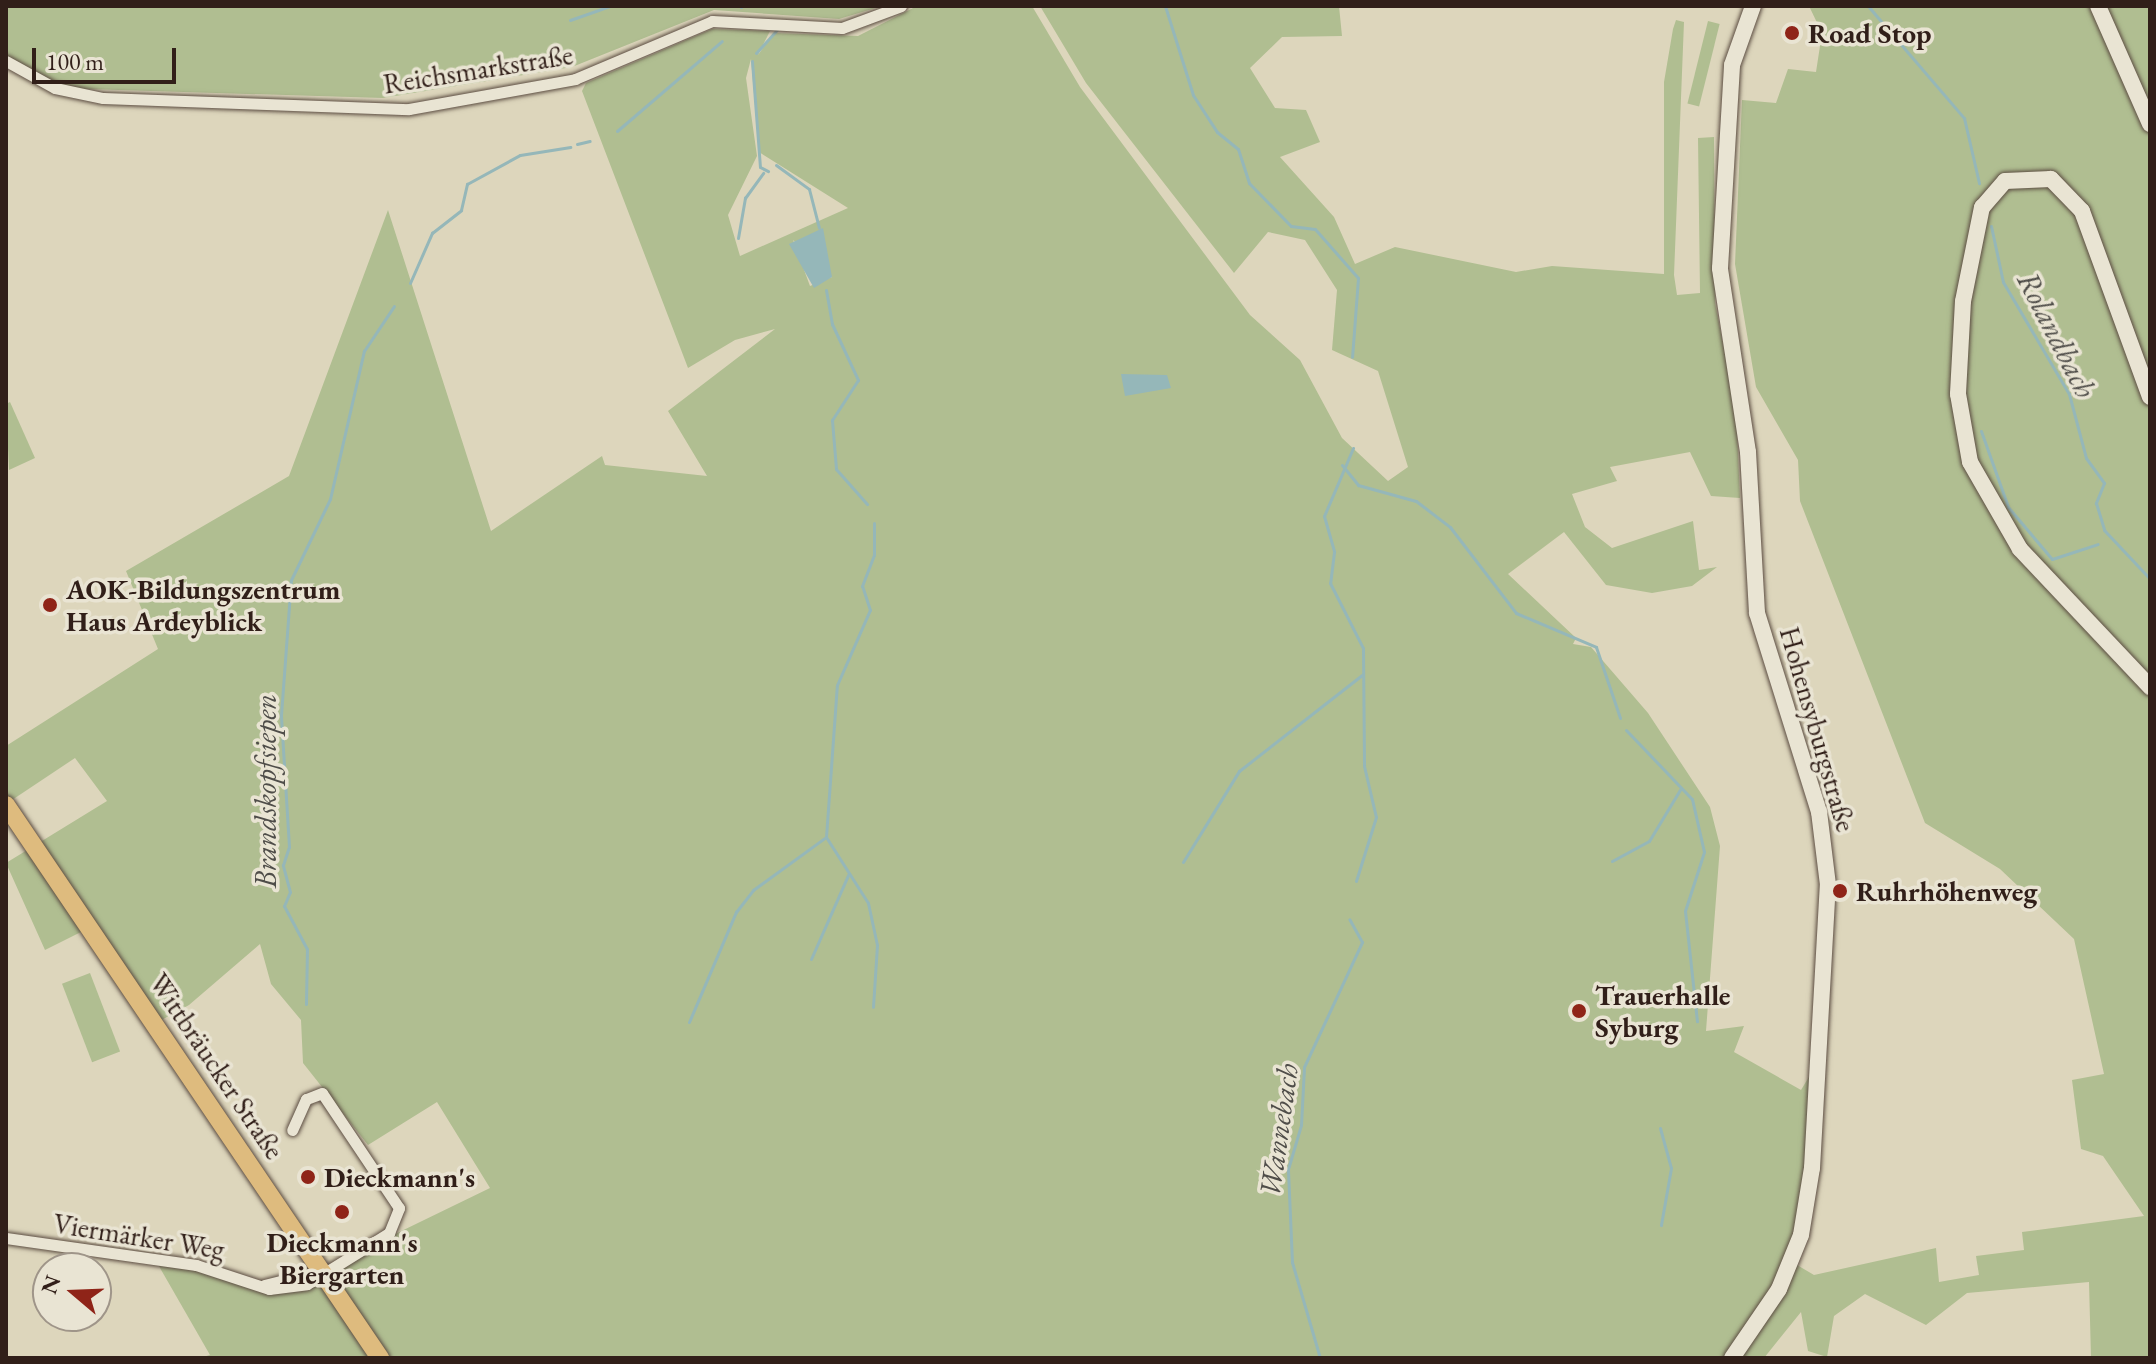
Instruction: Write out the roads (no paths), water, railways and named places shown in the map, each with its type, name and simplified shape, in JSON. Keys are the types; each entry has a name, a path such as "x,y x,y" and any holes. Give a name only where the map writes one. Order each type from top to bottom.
{"main road":[{"path":"1738,34 1741,6"},
{"name":"Hohensyburgstraße","path":"1732,1358 1779,1289 1804,1220 1828,885 1819,812 1769,670 1753,580 1747,436 1720,268 1738,34 1753,6"},
{"path":"2098,6 2150,124"},
{"path":"2150,397 2082,211 2051,179 2005,181 1982,207 1963,301 1958,394 1970,462 2020,549 2150,687"},
{"name":"Wittbräucker Straße","path":"6,805 380,1358"}],"street":[{"name":"Reichsmarkstraße","path":"6,61 55,88 103,98 409,109 575,79 712,21 842,28 901,6"},
{"name":"Viermärker Weg","path":"6,1238 196,1265 263,1285 298,1288 321,1271 389,1233 399,1208 322,1093 306,1099 292,1130"}],"water":[{"path":"823,228 832,277 814,288 789,244"},
{"path":"1121,374 1167,375 1171,388 1125,396"}],"waterway":[{"path":"570,20 610,6"},
{"name":"Wannebach","path":"1165,6 1193,95 1217,132 1238,149 1249,183 1291,226 1315,229 1358,278 1352,357"},
{"name":"Rolandbach","path":"1868,6 1964,118 1979,183"},
{"path":"756,53 777,30"},
{"name":"Brandskopfsiepen","path":"617,131 722,41"},
{"path":"752,61 760,167 768,171"},
{"name":"Brandskopfsiepen","path":"577,144 590,141"},
{"name":"Brandskopfsiepen","path":"410,283 432,233 461,210 467,184 520,155 570,147"},
{"path":"776,165 809,189 819,228"},
{"path":"738,238 745,198 763,173"},
{"name":"Rolandbach","path":"1991,226 2003,282 2069,394 2086,458 2104,483 2096,503 2104,530 2150,579"},
{"path":"826,290 832,324 858,380 832,420 836,469 867,504"},
{"name":"Brandskopfsiepen","path":"306,1004 307,949 284,906 290,892 283,865 289,847 281,715 291,580 330,499 364,351 394,306"},
{"path":"1981,431 2008,507 2052,559 2098,544"},
{"name":"Wannebach","path":"1353,448 1324,516 1334,552 1330,583 1363,648 1364,766 1376,817 1356,881"},
{"path":"1342,465 1358,485 1416,501 1450,527 1516,613 1596,647 1620,718"},
{"path":"826,837 837,685 870,610 862,586 874,555 874,523"},
{"path":"1183,862 1239,771 1362,675"},
{"path":"1626,730 1692,799 1704,852 1685,911 1697,1021"},
{"path":"1612,861 1649,841 1681,788"},
{"path":"826,837 868,903 877,945 873,1007"},
{"path":"689,1022 736,912 753,890 826,837"},
{"path":"811,959 848,875"},
{"name":"Wannebach","path":"1320,1358 1292,1262 1288,1169 1301,1125 1304,1067 1362,942 1349,919"},
{"path":"1660,1128 1671,1168 1661,1225"}],"place":[{"name":"Road Stop","path":"1792,33"},
{"name":"AOK-Bildungszentrum Haus Ardeyblick","path":"50,605"},
{"name":"Ruhrhöhenweg","path":"1840,891"},
{"name":"Trauerhalle Syburg","path":"1579,1011"},
{"name":"Dieckmann's","path":"308,1177"},
{"name":"Dieckmann's Biergarten","path":"342,1212"}]}
